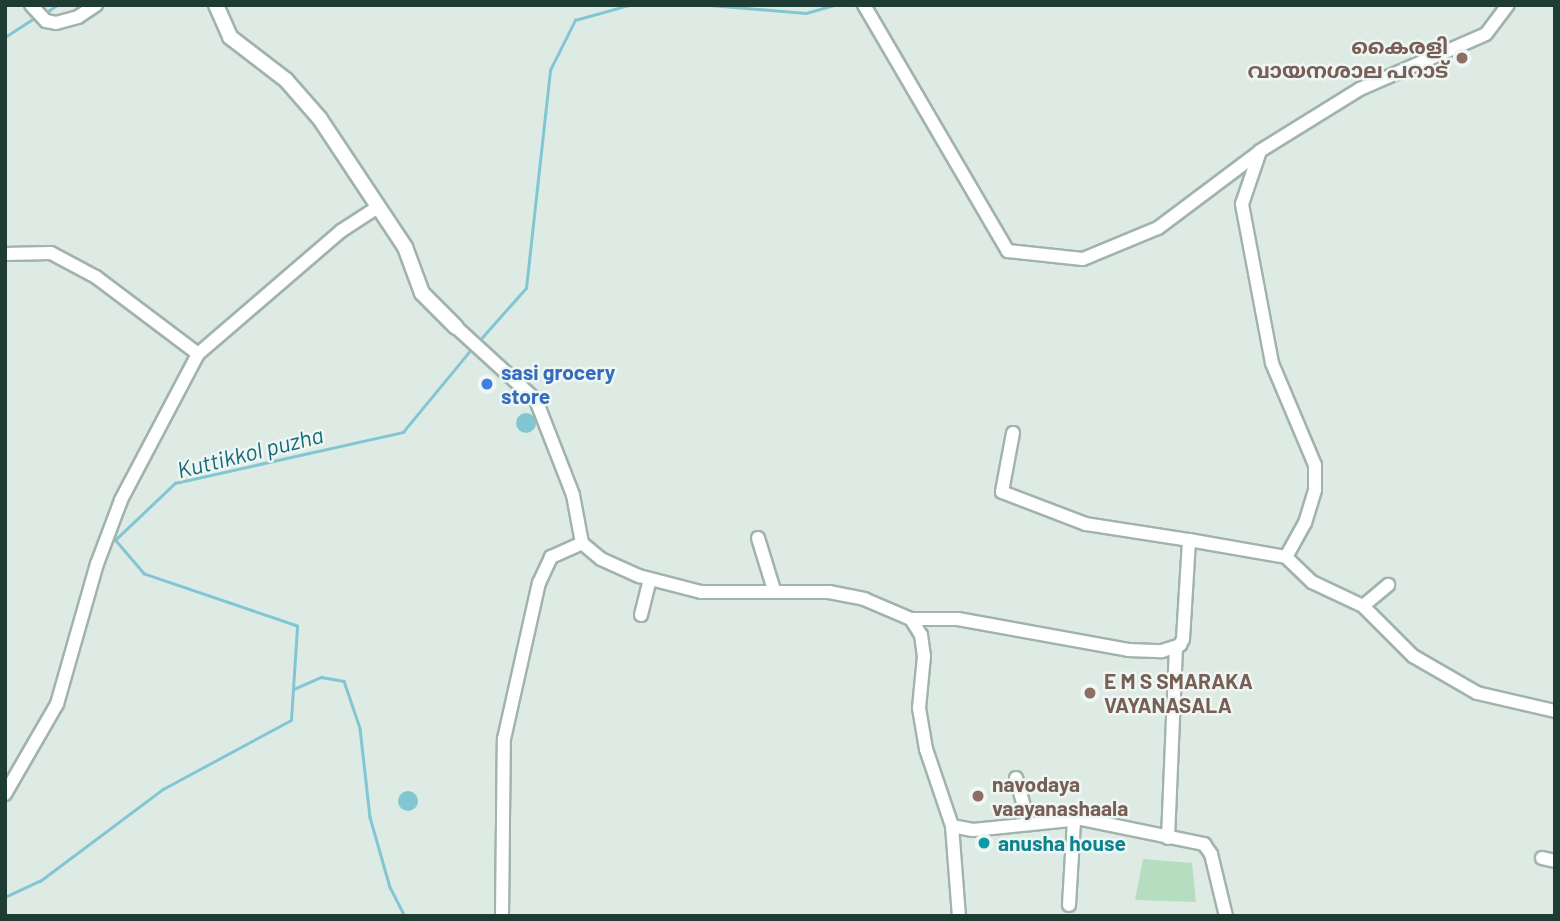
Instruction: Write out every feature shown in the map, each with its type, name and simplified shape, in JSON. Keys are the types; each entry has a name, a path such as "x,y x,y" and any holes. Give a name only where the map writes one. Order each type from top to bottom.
{"street":[{"path":"31,5 46,21 56,23 78,17 96,5"},
{"path":"216,5 230,37 286,80 320,119 405,247 422,293 536,400 573,495 582,543 601,559 650,579 701,592 774,590 840,594 911,619 958,619 1128,650 1176,647"},
{"path":"864,5 1008,251 1083,259 1158,228 1260,151 1360,89 1486,34 1508,5"},
{"path":"1260,151 1242,204 1272,363 1315,465 1315,490 1305,523 1286,558"},
{"path":"1224,178 1250,177"},
{"path":"5,794 57,704 97,564 121,500 198,354 341,231 378,207"},
{"path":"5,254 51,254 96,277 198,354"},
{"path":"1013,433 1002,492 1086,524 1286,558 1312,582 1363,606 1413,656 1477,693 1555,711"},
{"path":"758,538 774,590"},
{"path":"1168,838 1176,647 1183,639 1189,540"},
{"path":"502,916 504,739 539,583 551,557 582,543"},
{"path":"641,615 650,579"},
{"path":"1363,606 1388,585"},
{"path":"911,619 921,635 925,656 919,708 926,749 952,826 959,916"},
{"path":"1016,778 1029,824"},
{"path":"952,826 973,830 1074,820 1133,827 1168,838 1204,844 1217,873 1226,916"},
{"path":"1069,905 1074,820"}],"green space":[{"path":"1143,859 1192,863 1196,902 1135,900"}],"water":[{"path":"526,413 533,416 536,423 533,430 526,433 519,430 516,423 519,416"},
{"path":"404,791 412,791 418,801 412,811 404,811 398,805 398,797"}],"waterway":[{"path":"48,11 57,5"},
{"name":"Kuttikkol puzha","path":"478,342 526,288 550,70 575,20 629,5"},
{"name":"Kuttikkol puzha","path":"710,5 806,13 834,5"},
{"path":"5,37 33,19"},
{"name":"Kuttikkol puzha","path":"5,897 40,881 163,789 291,720 297,626 144,574 115,540 175,483 403,432 473,347"},
{"path":"294,689 321,677 344,681 360,728 370,817 390,887 405,916"}],"place":[{"name":"കൈരളി വായനശാല പറാട്","path":"1462,58"},
{"name":"sasi grocery store","path":"487,384"},
{"name":"E M S SMARAKA VAYANASALA","path":"1090,693"},
{"name":"navodaya vaayanashaala","path":"978,796"},
{"name":"anusha house","path":"984,843"}]}
